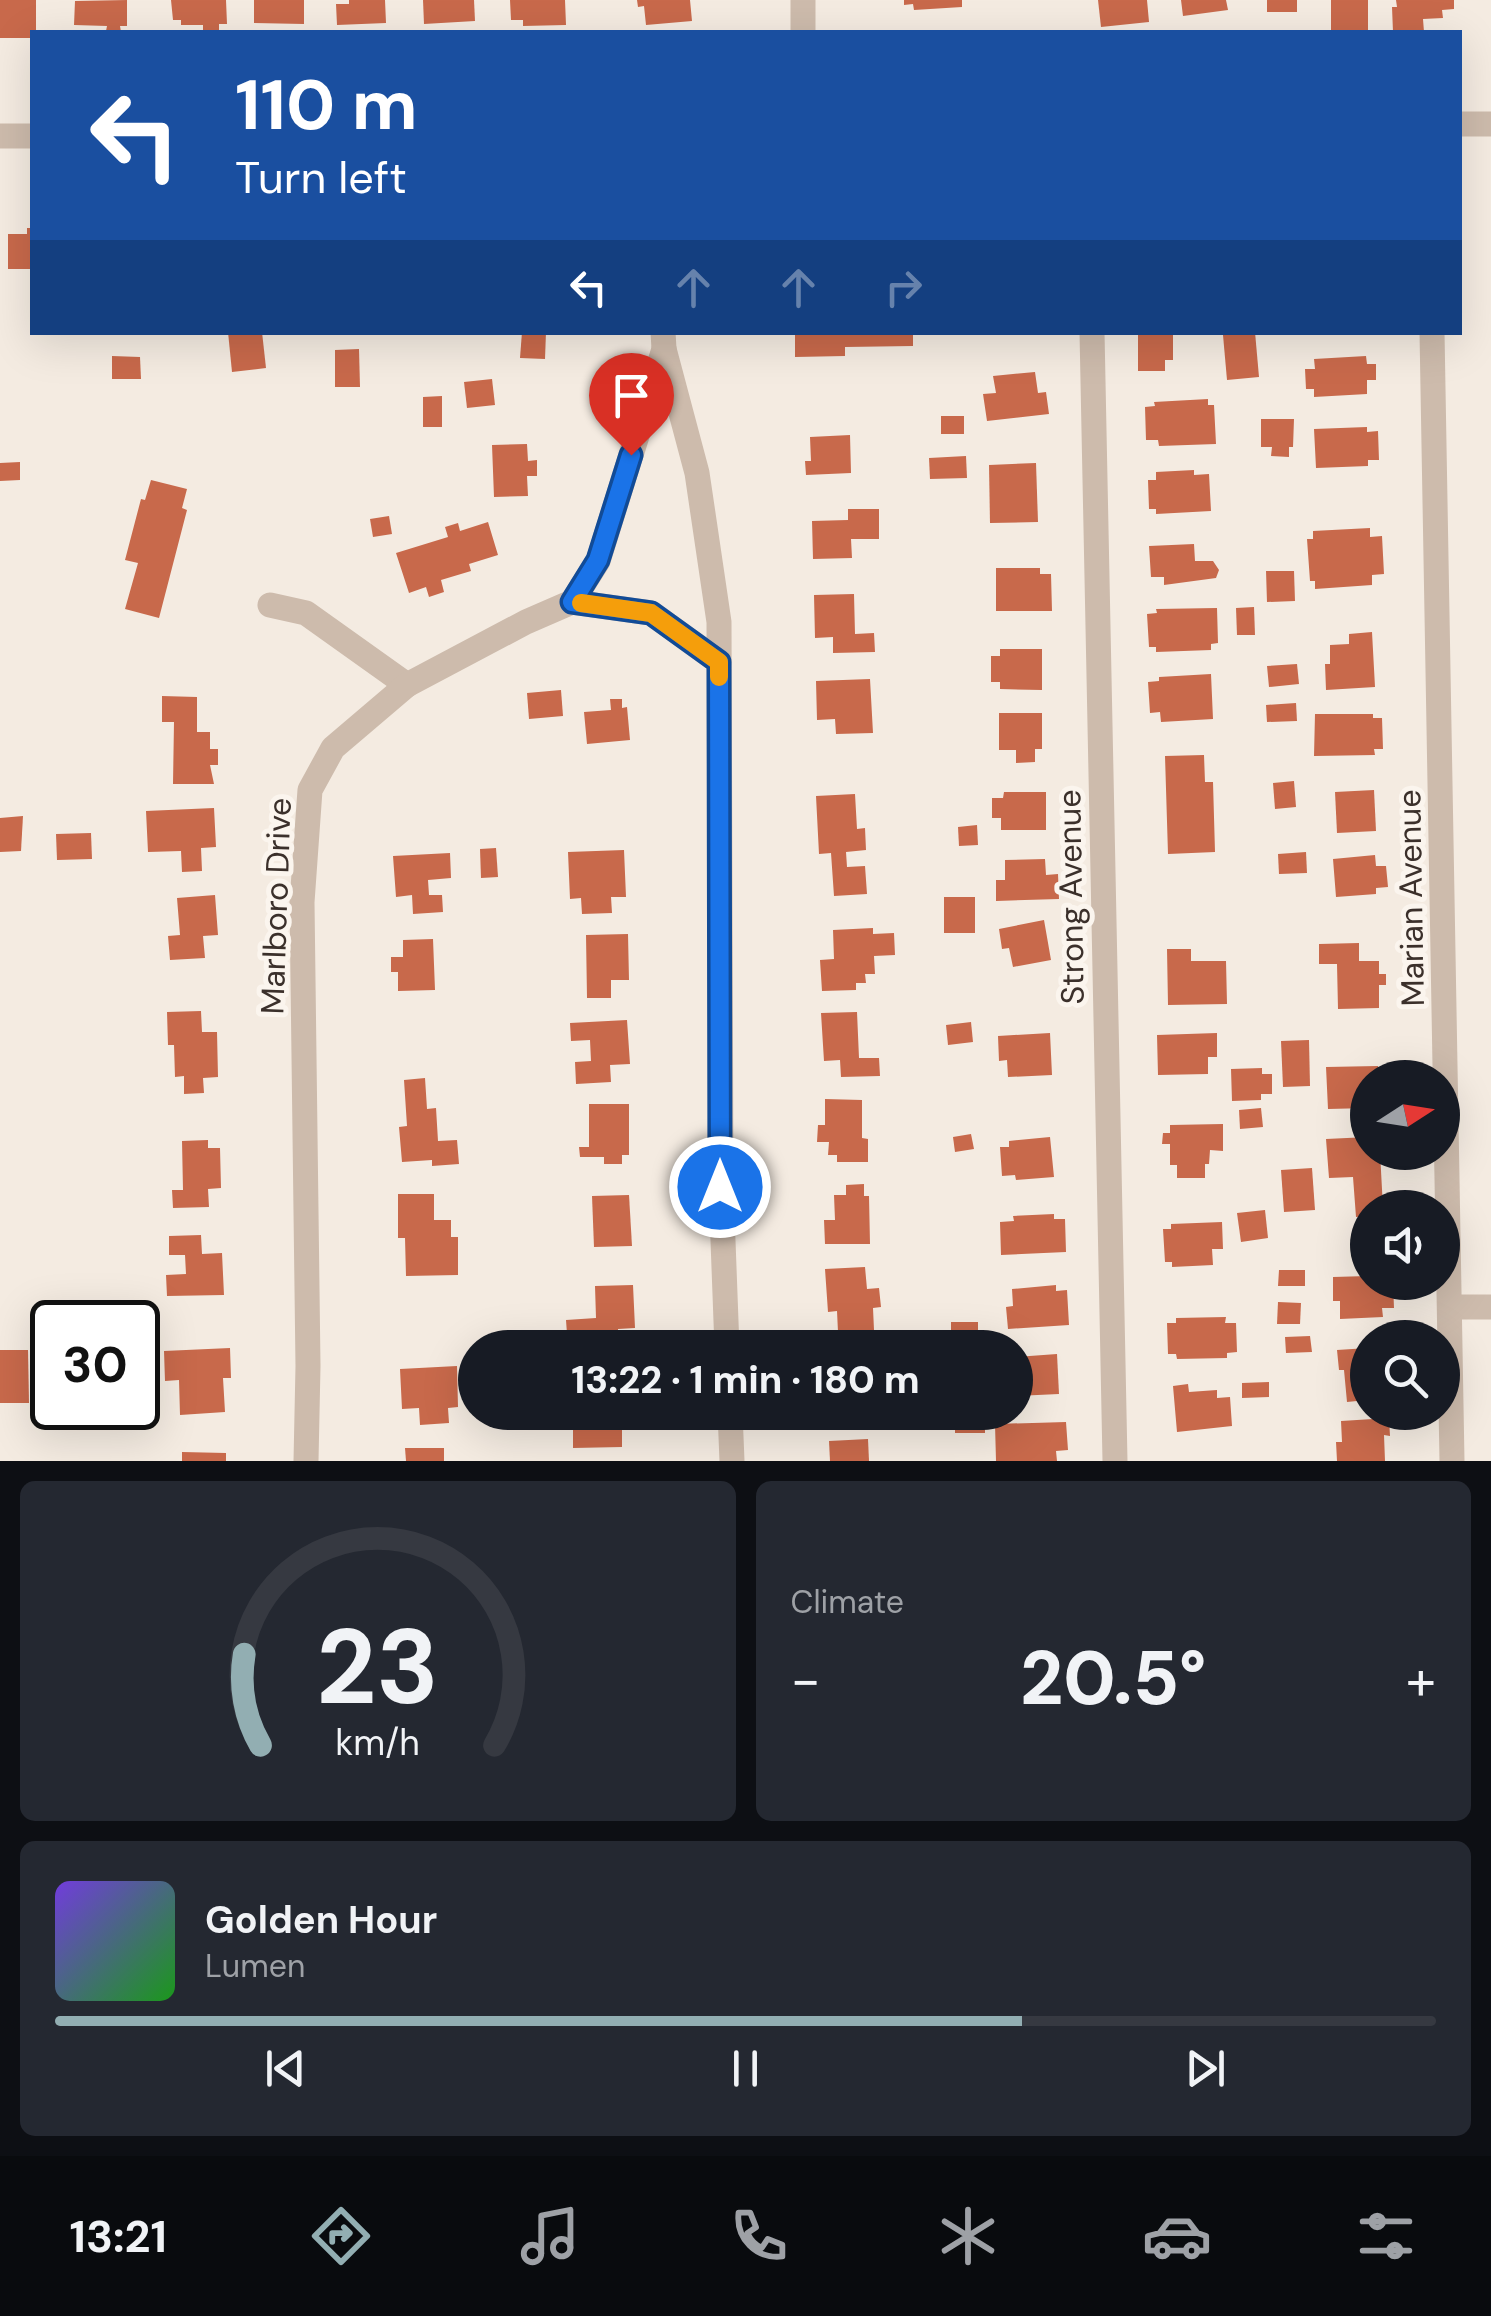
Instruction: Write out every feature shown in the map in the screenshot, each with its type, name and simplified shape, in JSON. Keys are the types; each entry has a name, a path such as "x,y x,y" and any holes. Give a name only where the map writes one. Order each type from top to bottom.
{"street":[{"path":"803,0 804,30"},
{"path":"1462,124 1491,124"},
{"path":"0,136 30,136"},
{"name":"Strong Avenue","path":"1092,335 1116,1461"},
{"name":"Marian Avenue","path":"1432,335 1452,1461"},
{"path":"664,341 598,560 572,602 651,613 719,662"},
{"path":"664,341 697,474 719,622 720,1187 727,1330"},
{"name":"Marlboro Drive","path":"306,1461 302,902 310,790 332,748 407,686 526,622 572,602"},
{"path":"270,605 306,613 407,686"},
{"path":"1450,1307 1491,1307"},
{"path":"731,1430 732,1461"}],"building":[{"path":"0,0 36,0 36,30 30,30 30,38 0,38"},
{"path":"127,0 127,26 106,30 107,26 74,25 75,1"},
{"path":"171,0 226,0 227,24 219,24 219,30 203,30 203,25 181,25 181,20 173,20"},
{"path":"254,0 304,0 304,24 254,23"},
{"path":"349,0 385,0 386,23 337,25 336,4 349,4"},
{"path":"423,0 474,0 475,21 424,24"},
{"path":"510,0 565,0 566,25 523,26 523,20 511,20"},
{"path":"637,0 690,0 692,21 646,25 644,6 638,7"},
{"path":"904,0 962,0 962,7 914,10 913,4 904,5"},
{"path":"1098,0 1147,0 1149,22 1101,27"},
{"path":"1181,0 1226,0 1228,10 1183,16"},
{"path":"1267,0 1297,0 1297,12 1267,12"},
{"path":"1331,0 1368,0 1368,30 1331,30"},
{"path":"1396,0 1454,0 1454,9 1442,10 1443,18 1423,19 1424,30 1393,30 1392,7 1397,7"},
{"path":"30,228 30,269 8,269 8,234 27,234"},
{"path":"228,335 262,335 266,368 232,372"},
{"path":"522,335 546,335 545,359 520,358"},
{"path":"795,335 913,335 913,346 845,347 845,356 795,357"},
{"path":"1138,335 1173,335 1173,360 1165,360 1165,371 1138,371"},
{"path":"1223,335 1255,335 1259,377 1227,380"},
{"path":"359,349 360,387 335,387 335,350"},
{"path":"112,356 140,357 141,379 112,379"},
{"path":"1366,356 1367,364 1376,364 1376,380 1367,380 1367,394 1314,397 1314,389 1306,389 1305,369 1315,369 1314,359"},
{"path":"1035,372 1038,393 1046,392 1049,414 987,421 983,394 996,393 993,376"},
{"path":"492,379 495,405 467,408 464,382"},
{"path":"442,396 442,427 423,427 423,397"},
{"path":"1208,399 1208,405 1214,405 1216,444 1159,446 1158,440 1146,440 1145,407 1155,406 1154,402"},
{"path":"941,416 964,416 964,434 941,434"},
{"path":"1261,419 1294,419 1289,457 1271,456 1272,447 1261,447"},
{"path":"1367,427 1367,432 1378,431 1379,460 1368,460 1368,466 1316,468 1314,429"},
{"path":"850,435 851,473 806,475 805,461 811,461 810,437"},
{"path":"527,444 528,461 537,460 537,476 527,476 528,496 494,497 492,445"},
{"path":"966,456 967,478 930,479 929,458"},
{"path":"20,462 20,480 0,481 0,463"},
{"path":"1036,463 1038,522 990,523 989,465"},
{"path":"1194,470 1194,475 1209,474 1211,511 1156,514 1156,509 1149,509 1148,480 1156,480 1156,472"},
{"path":"151,480 187,489 182,508 187,510 159,618 125,609 138,563 125,560 141,499 145,500"},
{"path":"848,509 879,509 879,539 851,539 852,558 813,559 812,521 848,520"},
{"path":"389,516 392,534 373,537 370,519"},
{"path":"488,522 498,555 469,564 471,571 441,580 444,592 429,597 426,587 409,593 396,553 448,537 445,527 458,523 460,531"},
{"path":"1370,528 1370,537 1382,536 1384,574 1372,575 1372,585 1315,589 1315,581 1310,581 1307,539 1313,539 1313,531"},
{"path":"1194,544 1195,561 1213,561 1219,570 1216,578 1164,585 1164,577 1151,577 1149,546"},
{"path":"996,568 1040,568 1040,574 1051,574 1052,611 996,611"},
{"path":"1266,571 1294,571 1295,601 1267,602"},
{"path":"854,594 855,634 874,633 875,652 833,653 833,637 815,638 814,595"},
{"path":"1254,607 1255,635 1237,635 1236,608"},
{"path":"1217,608 1218,643 1211,644 1211,650 1156,652 1156,647 1149,647 1147,614 1157,613 1156,609"},
{"path":"1372,632 1375,687 1326,690 1325,664 1330,664 1330,645 1349,644 1349,634"},
{"path":"1000,649 1042,649 1042,690 1000,689 1000,682 991,682 991,656 1000,656"},
{"path":"1297,664 1299,684 1269,687 1267,666"},
{"path":"1211,674 1213,719 1161,722 1160,712 1150,713 1148,682 1159,681 1159,677"},
{"path":"870,679 873,733 836,734 835,719 817,720 816,681"},
{"path":"561,690 563,716 529,719 527,693"},
{"path":"162,696 197,697 197,732 210,732 210,749 218,749 218,765 210,765 214,784 173,784 174,722 162,722"},
{"path":"610,699 622,699 622,708 627,707 630,740 587,744 584,712 611,710"},
{"path":"1296,703 1297,721 1267,722 1266,705"},
{"path":"999,713 1042,713 1042,749 1035,749 1035,762 1016,763 1016,750 999,750"},
{"path":"1315,714 1373,714 1373,718 1382,718 1383,749 1374,749 1375,755 1314,756"},
{"path":"1204,755 1205,782 1213,782 1215,852 1168,854 1165,756"},
{"path":"1294,781 1296,807 1275,809 1273,783"},
{"path":"1374,790 1376,831 1337,833 1335,792"},
{"path":"1004,792 1046,792 1046,830 1001,830 1001,818 992,818 992,798 1003,798"},
{"path":"855,794 857,829 865,828 866,850 846,852 847,867 865,866 867,894 834,896 831,853 819,854 816,796"},
{"path":"214,808 216,847 201,848 202,871 182,872 181,851 148,852 146,811"},
{"path":"23,816 21,851 0,852 0,818"},
{"path":"977,825 978,845 959,846 958,827"},
{"path":"91,833 92,859 57,860 56,834"},
{"path":"496,848 498,877 481,878 480,849"},
{"path":"624,850 626,897 611,897 612,913 582,914 581,898 570,899 568,852"},
{"path":"1306,852 1307,873 1279,874 1278,854"},
{"path":"450,853 451,878 428,880 429,895 442,895 443,912 413,914 412,895 396,897 393,856"},
{"path":"1375,855 1376,866 1386,866 1388,887 1376,888 1376,894 1336,897 1333,859"},
{"path":"1045,859 1046,875 1058,874 1059,899 996,901 996,880 1005,880 1005,860"},
{"path":"215,895 218,935 203,936 205,958 170,960 168,936 180,935 177,898"},
{"path":"944,897 975,897 975,933 944,933"},
{"path":"1044,920 1051,960 1013,967 1009,948 1002,949 999,929"},
{"path":"873,928 873,934 894,933 895,955 874,956 875,974 865,974 866,983 856,983 856,990 822,991 820,960 834,959 833,930"},
{"path":"628,934 629,980 611,980 611,998 587,998 586,935"},
{"path":"433,939 435,990 398,991 398,972 391,972 391,957 403,957 403,940"},
{"path":"1359,943 1359,961 1379,961 1379,974 1386,974 1386,985 1379,985 1379,1008 1338,1009 1337,964 1319,964 1319,944"},
{"path":"1167,949 1191,949 1191,961 1226,961 1227,1004 1168,1005"},
{"path":"201,1011 202,1032 217,1032 218,1077 203,1078 204,1093 184,1094 184,1076 175,1077 174,1045 168,1045 167,1012"},
{"path":"857,1012 859,1058 879,1058 880,1076 841,1077 840,1060 824,1061 821,1013"},
{"path":"627,1020 630,1064 610,1065 611,1082 576,1084 575,1062 591,1061 590,1040 571,1041 570,1023"},
{"path":"971,1022 973,1042 948,1045 946,1025"},
{"path":"1050,1033 1052,1075 1008,1077 1007,1060 999,1061 998,1036"},
{"path":"1217,1033 1217,1057 1208,1057 1208,1074 1158,1075 1157,1035"},
{"path":"1309,1040 1310,1086 1283,1087 1281,1041"},
{"path":"1326,1067 1350,1067 1350,1108 1328,1109"},
{"path":"1262,1068 1262,1074 1272,1074 1272,1094 1261,1094 1261,1100 1232,1101 1231,1069"},
{"path":"425,1078 427,1109 436,1108 438,1141 457,1140 459,1164 432,1166 432,1160 402,1162 399,1127 407,1126 404,1080"},
{"path":"825,1099 862,1100 862,1138 868,1139 868,1162 837,1162 837,1155 828,1155 829,1142 817,1142 818,1125 825,1125"},
{"path":"589,1104 629,1104 629,1155 622,1155 622,1164 604,1164 604,1157 580,1157 579,1147 589,1147"},
{"path":"1261,1108 1263,1127 1240,1129 1239,1110"},
{"path":"1223,1124 1223,1151 1210,1150 1205,1178 1177,1178 1177,1165 1170,1165 1170,1144 1162,1144 1163,1133 1170,1133 1170,1125"},
{"path":"971,1134 974,1149 955,1152 953,1137"},
{"path":"1050,1137 1054,1177 1016,1180 1015,1175 1002,1176 1000,1147 1009,1147 1009,1141"},
{"path":"1350,1138 1350,1170 1381,1170 1382,1190 1354,1190 1353,1177 1329,1178 1326,1139"},
{"path":"208,1140 208,1148 220,1148 221,1188 208,1189 209,1207 173,1208 172,1190 183,1190 182,1141"},
{"path":"1312,1168 1315,1210 1284,1212 1281,1170"},
{"path":"864,1184 864,1196 869,1196 870,1244 825,1244 824,1220 835,1220 834,1195 846,1195 846,1185"},
{"path":"398,1194 434,1194 434,1220 451,1220 451,1237 458,1237 458,1275 406,1276 405,1238 398,1238"},
{"path":"629,1195 632,1246 594,1247 592,1196"},
{"path":"1265,1210 1268,1238 1241,1242 1237,1213"},
{"path":"1054,1214 1054,1219 1065,1219 1066,1252 1001,1255 1000,1222 1014,1221 1013,1216"},
{"path":"1222,1222 1223,1249 1212,1249 1213,1265 1172,1267 1172,1262 1165,1262 1163,1229 1171,1229 1171,1224"},
{"path":"201,1235 202,1254 222,1253 224,1295 167,1296 166,1275 186,1274 185,1255 169,1255 169,1236"},
{"path":"865,1267 867,1289 879,1288 881,1307 873,1308 874,1330 838,1330 837,1311 828,1312 825,1269"},
{"path":"1279,1270 1305,1270 1305,1286 1278,1286"},
{"path":"1333,1277 1350,1277 1350,1300 1394,1300 1394,1308 1382,1308 1383,1317 1340,1319 1340,1301 1333,1301"},
{"path":"633,1285 635,1328 567,1330 566,1320 596,1318 595,1286"},
{"path":"1056,1285 1056,1291 1067,1290 1069,1325 1008,1329 1006,1307 1013,1306 1012,1289"},
{"path":"1278,1302 1301,1303 1300,1324 1277,1324"},
{"path":"1226,1317 1225,1323 1236,1323 1237,1352 1227,1353 1227,1358 1177,1359 1176,1354 1168,1354 1167,1323 1176,1323 1176,1318"},
{"path":"951,1322 978,1322 978,1330 951,1330"},
{"path":"1310,1336 1312,1352 1286,1353 1285,1337"},
{"path":"230,1348 231,1378 223,1378 225,1412 180,1415 179,1380 165,1381 164,1351"},
{"path":"1350,1349 1350,1402 1347,1402 1344,1370 1339,1370 1337,1350"},
{"path":"0,1350 28,1350 29,1403 0,1403"},
{"path":"1057,1354 1059,1394 1033,1395 1033,1356"},
{"path":"457,1366 458,1407 448,1408 449,1423 420,1425 419,1408 402,1409 400,1369"},
{"path":"1269,1382 1269,1397 1242,1398 1242,1383"},
{"path":"1188,1384 1189,1392 1217,1390 1217,1398 1230,1397 1232,1426 1177,1432 1173,1386"},
{"path":"1350,1420 1350,1430 1390,1430 1390,1436 1384,1435 1385,1461 1337,1461 1336,1442 1342,1442 1341,1421"},
{"path":"1066,1422 1068,1450 1056,1451 1057,1461 996,1461 995,1430 1033,1430 1033,1423"},
{"path":"573,1430 622,1430 622,1447 573,1448"},
{"path":"955,1430 985,1430 985,1433"},
{"path":"868,1439 869,1461 830,1461 829,1441"},
{"path":"405,1448 444,1448 444,1461 406,1461"},
{"path":"182,1452 226,1453 226,1461 182,1461"}],"slow traffic":[{"path":"581,603 651,613 719,662 719,677"}],"route":[{"path":"631,455 598,560 572,602 651,613 719,662 720,1187"}]}
